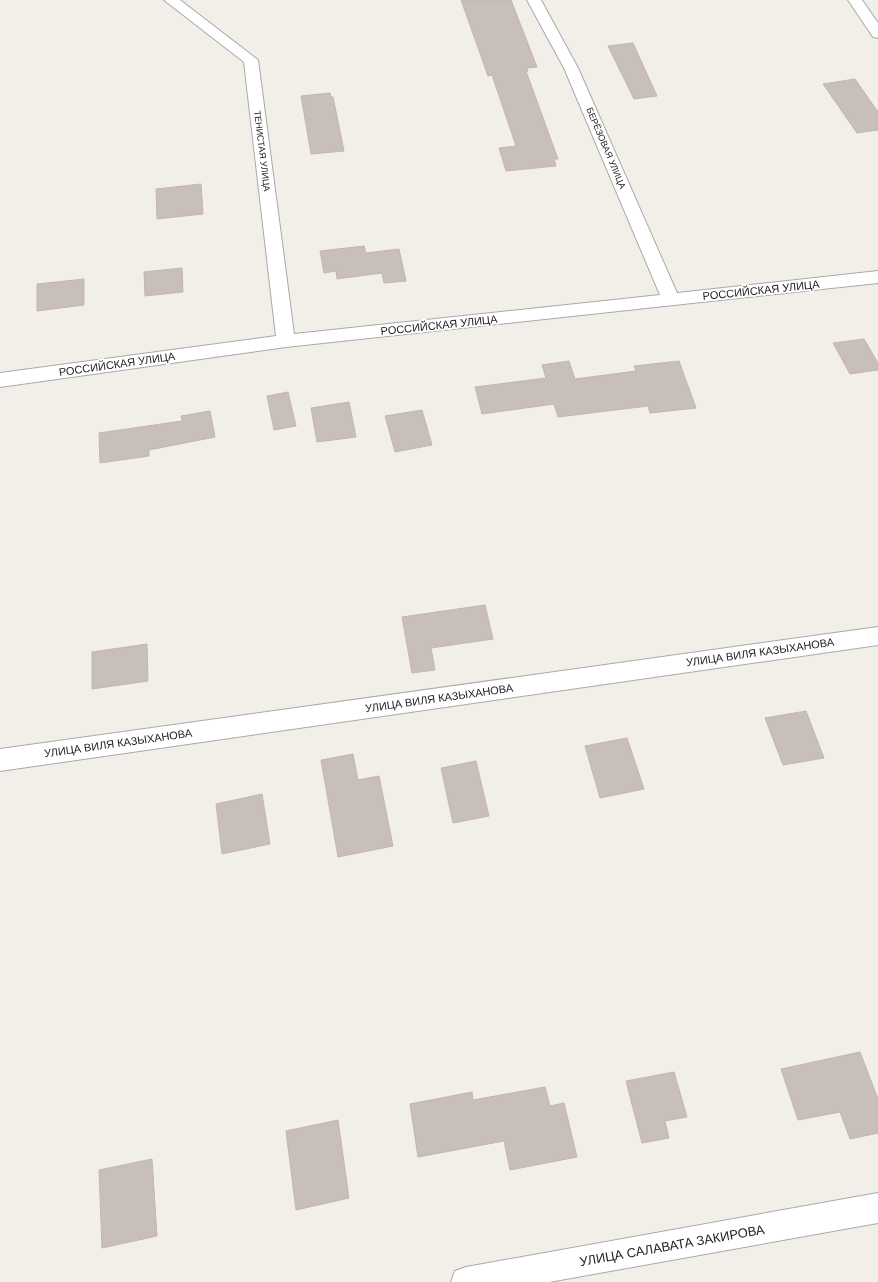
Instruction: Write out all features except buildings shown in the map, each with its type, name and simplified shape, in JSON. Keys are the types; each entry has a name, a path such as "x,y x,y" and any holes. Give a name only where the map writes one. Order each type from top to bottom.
{"street":[{"name":"ТЕНИСТАЯ УЛИЦА","path":"171,0 251,60 286,341"},
{"name":"БЕРЁЗОВАЯ УЛИЦА","path":"534,0 571,68 671,300"},
{"path":"855,0 878,34"},
{"name":"РОССИЙСКАЯ УЛИЦА","path":"0,380 286,341 878,277"},
{"name":"УЛИЦА ВИЛЯ КАЗЫХАНОВА","path":"0,760 878,636"},
{"name":"УЛИЦА САЛАВАТА ЗАКИРОВА","path":"466,1282 878,1208"}]}
